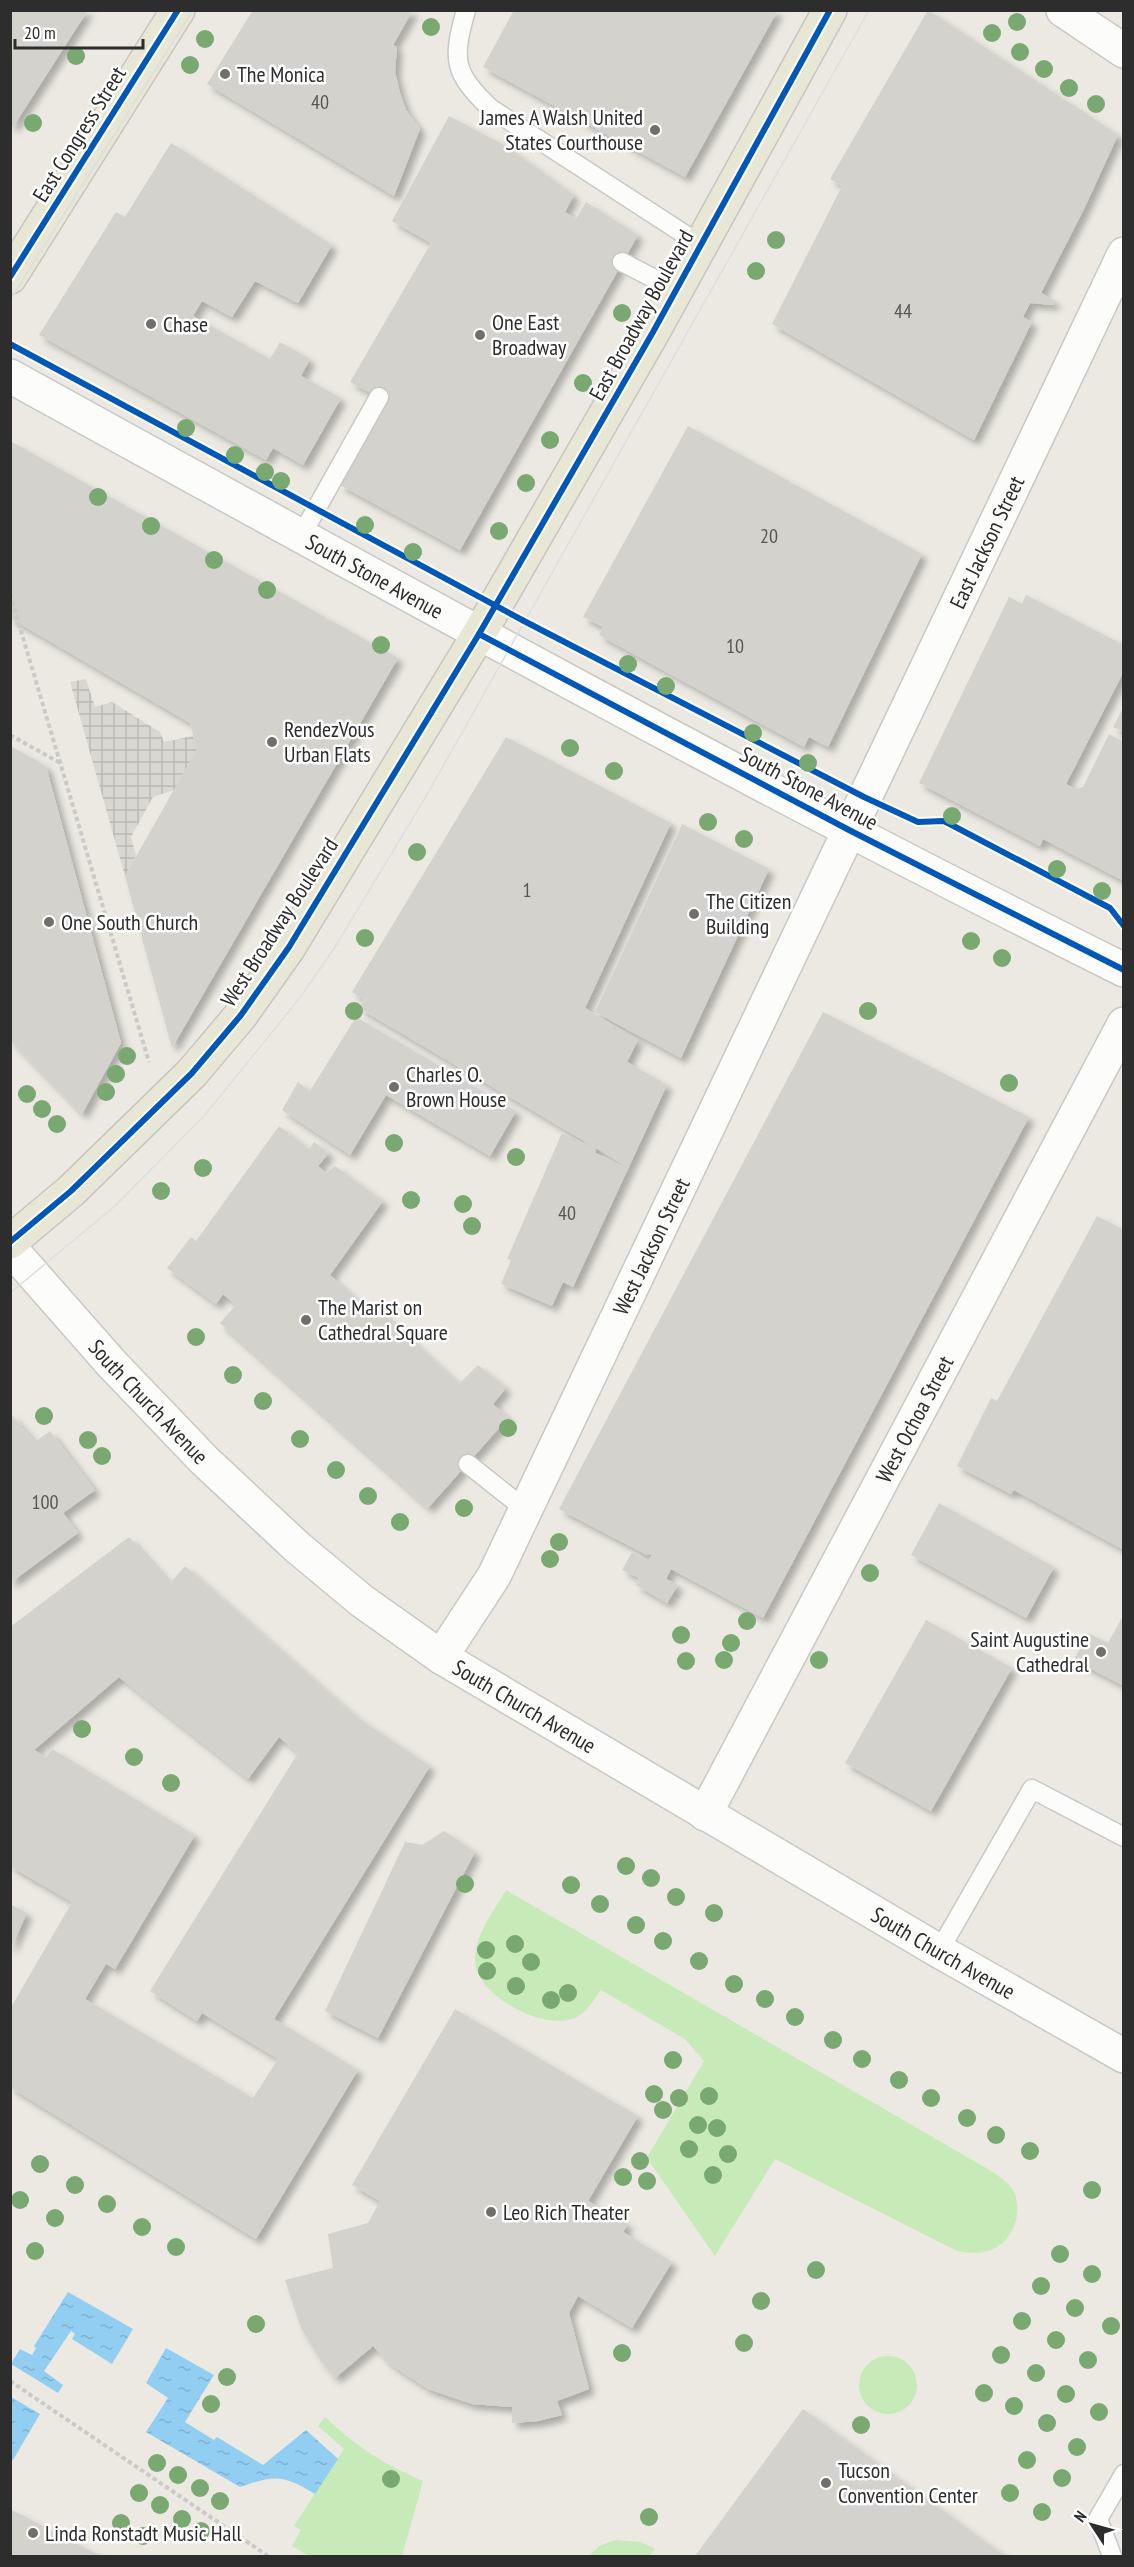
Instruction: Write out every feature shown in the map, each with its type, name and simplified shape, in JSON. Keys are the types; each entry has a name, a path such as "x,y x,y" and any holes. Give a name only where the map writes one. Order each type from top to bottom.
{"main road":[{"name":"East Congress Street","path":"10,277 178,10"},
{"name":"East Broadway Boulevard","path":"479,634 676,290 830,10"},
{"name":"West Broadway Boulevard","path":"10,1242 104,1160 192,1073 241,1016 289,947 479,634"}],"street":[{"path":"1064,10 1124,51"},
{"name":"East Jackson Street","path":"849,830 1124,254"},
{"name":"South Stone Avenue","path":"10,376 479,634 849,830 1124,970"},
{"name":"West Jackson Street","path":"441,1657 495,1576 849,830"},
{"name":"West Ochoa Street","path":"705,1814 1124,1024"},
{"name":"South Church Avenue","path":"10,1248 112,1364 204,1460 297,1547 362,1601 441,1657 939,1951 1124,2056"}],"lane":[{"path":"466,10 457,46 458,68 476,95 490,108 701,245"},
{"path":"622,262 676,290"},
{"path":"302,536 379,397"},
{"path":"468,1464 525,1510"},
{"path":"939,1951 1032,1790 1124,1837"},
{"path":"1124,2474 1098,2519 1113,2556 1124,2549"}],"path":[{"path":"10,594 63,764 150,1069"},
{"path":"10,735 63,764"},
{"path":"10,2381 268,2556"}],"green space":[{"path":"506,1890 993,2172 1010,2186 1016,2198 1016,2220 1007,2238 994,2249 976,2253 957,2251 775,2159 715,2256 649,2161 648,2156 704,2061 685,2039 601,1990 581,2014 564,2021 531,2016 515,2008 487,1987 478,1974 475,1961 476,1952 481,1933"},
{"path":"882,2356 894,2356 909,2364 917,2379 917,2391 909,2406 894,2414 882,2414 867,2406 859,2391 859,2379 867,2364"},
{"path":"325,2417 371,2454 423,2481 402,2556 309,2556 292,2546 301,2530 294,2526 344,2449 318,2426"},
{"path":"615,2540 641,2542 655,2549 649,2556 589,2556 599,2546"}],"shaded area":[{"path":"86,679 95,707 112,702 160,732 164,742 193,736 197,749 174,790 153,797 131,837 136,856 125,876 70,682"}],"water":[{"path":"68,2292 133,2329 112,2364 72,2339 75,2334 71,2331 44,2371 63,2385 58,2393 11,2364 20,2349 32,2355 36,2348 34,2346"},
{"path":"166,2348 214,2375 185,2422 214,2440 217,2437 263,2465 306,2430 338,2459 315,2494 278,2478 240,2487 146,2432 168,2398 146,2383"},
{"path":"11,2397 40,2414 13,2460 10,2459"}],"building":[{"path":"10,10 88,10 13,127 10,125"},
{"path":"253,10 413,10 393,45 397,47 395,72 400,93 406,110 420,129 394,196 207,84"},
{"name":"James A Walsh United States Courthouse","path":"514,10 778,10 685,177 483,67"},
{"path":"928,10 1118,135 1084,209 1041,293 1055,301 1053,305 1030,303 1023,317 1032,322 974,440 772,324 842,186 830,179"},
{"name":"One East Broadway","path":"449,116 506,146 574,195 565,212 576,219 586,202 638,235 460,550 340,485 386,401 350,382 431,243 392,221"},
{"path":"171,143 332,245 298,303 255,281 232,317 202,301 193,316 270,359 280,342 310,359 301,376 341,398 303,465 273,448 266,460 39,335 116,212 125,217"},
{"path":"688,426 922,554 828,747 809,737 804,747 599,635 603,627 583,617"},
{"name":"RendezVous Urban Flats","path":"10,441 398,658 172,1048 125,876 197,749 190,723 10,618"},
{"path":"1026,595 1124,645 1124,671 1066,784 1076,789 1083,787 1109,734 1124,742 1124,881 1043,839 1040,846 919,783 1009,597 1022,604"},
{"path":"1124,706 1124,732 1113,727"},
{"path":"506,737 671,823 585,1008 638,1040 627,1062 667,1085 573,1287 563,1282 552,1306 501,1284 511,1260 507,1259 562,1133 596,1148 359,1008 364,1000 352,992","holes":["596,1148 628,1168 595,1153"]},
{"name":"One South Church","path":"10,746 46,766 121,1043 82,1114 10,1040"},
{"name":"The Citizen Building","path":"682,824 769,869 681,1058 595,1012"},
{"path":"823,1012 1029,1117 763,1618 671,1569 666,1579 678,1585 667,1603 636,1585 639,1578 622,1570 632,1552 649,1561 652,1554 647,1555 559,1509"},
{"name":"Charles O. Brown House","path":"356,1017 516,1111 490,1156 386,1095 350,1155 282,1110 298,1082 310,1091"},
{"name":"The Marist on Cathedral Square","path":"279,1126 309,1149 314,1142 329,1153 318,1166 326,1173 335,1166 383,1201 330,1275 374,1316 378,1309 459,1384 478,1365 506,1388 493,1404 508,1418 428,1508 220,1323 236,1305 223,1294 216,1304 167,1268 191,1237 196,1241"},
{"path":"1097,1216 1124,1230 1124,1550 1014,1490 1011,1494 957,1466 991,1398 997,1401"},
{"path":"10,1413 35,1442 50,1431 95,1490 63,1513 78,1533 10,1583"},
{"path":"939,1503 1054,1567 1026,1618 911,1555"},
{"path":"129,1537 170,1583 185,1566 355,1716 430,1766 274,2019 358,2070 256,2239 10,2087 10,2009 72,1902 10,1866 10,1627","holes":["119,1677 248,1779 279,1737 298,1753 150,1991 197,2021 202,2013 278,2059 253,2098 85,1999 106,1964 115,1969 195,1835 52,1749 46,1757 34,1750"]},
{"name":"Saint Augustine Cathedral","path":"1124,1614 1124,1686 1074,1660 1088,1633 1108,1643"},
{"path":"926,1620 1012,1668 931,1811 845,1763"},
{"path":"444,1831 475,1852 378,2038 325,2011 405,1842 422,1845"},
{"path":"10,1904 27,1913 10,1950"},
{"name":"Leo Rich Theater","path":"455,2009 638,2116 588,2201 628,2224 623,2232 672,2262 632,2328 578,2296 569,2313 589,2389 557,2401 562,2415 538,2421 512,2423 512,2407 472,2404 428,2389 390,2364 373,2346 335,2378 321,2361 301,2328 285,2280 333,2268 328,2234 368,2223 380,2201 352,2185"},
{"name":"Tucson Convention Center","path":"803,2409 1005,2556 695,2556"},
{"name":"Linda Ronstadt Music Hall","path":"10,2509 101,2556 10,2556"}],"tram line":[{"path":"10,300 193,10"},
{"path":"10,1293 115,1206 204,1116 299,999 335,947 428,793 869,10"}],"cycle path":[{"path":"10,277 178,10"},
{"path":"10,1242 71,1191 192,1073 241,1015 289,947 479,634 653,332 830,10"},
{"path":"10,344 524,621 864,797 918,822 944,821 1110,908 1124,926"},
{"path":"479,634 849,830 1124,970"}],"place":[{"name":"The Monica","path":"225,74"},
{"name":"James A Walsh United States Courthouse","path":"655,130"},
{"name":"Chase","path":"151,324"},
{"name":"One East Broadway","path":"480,335"},
{"name":"RendezVous Urban Flats","path":"272,742"},
{"name":"The Citizen Building","path":"694,914"},
{"name":"One South Church","path":"49,922"},
{"name":"Charles O. Brown House","path":"394,1087"},
{"name":"The Marist on Cathedral Square","path":"306,1320"},
{"name":"Saint Augustine Cathedral","path":"1101,1652"},
{"name":"Leo Rich Theater","path":"491,2212"},
{"name":"Tucson Convention Center","path":"826,2483"},
{"name":"Linda Ronstadt Music Hall","path":"33,2533"}]}
